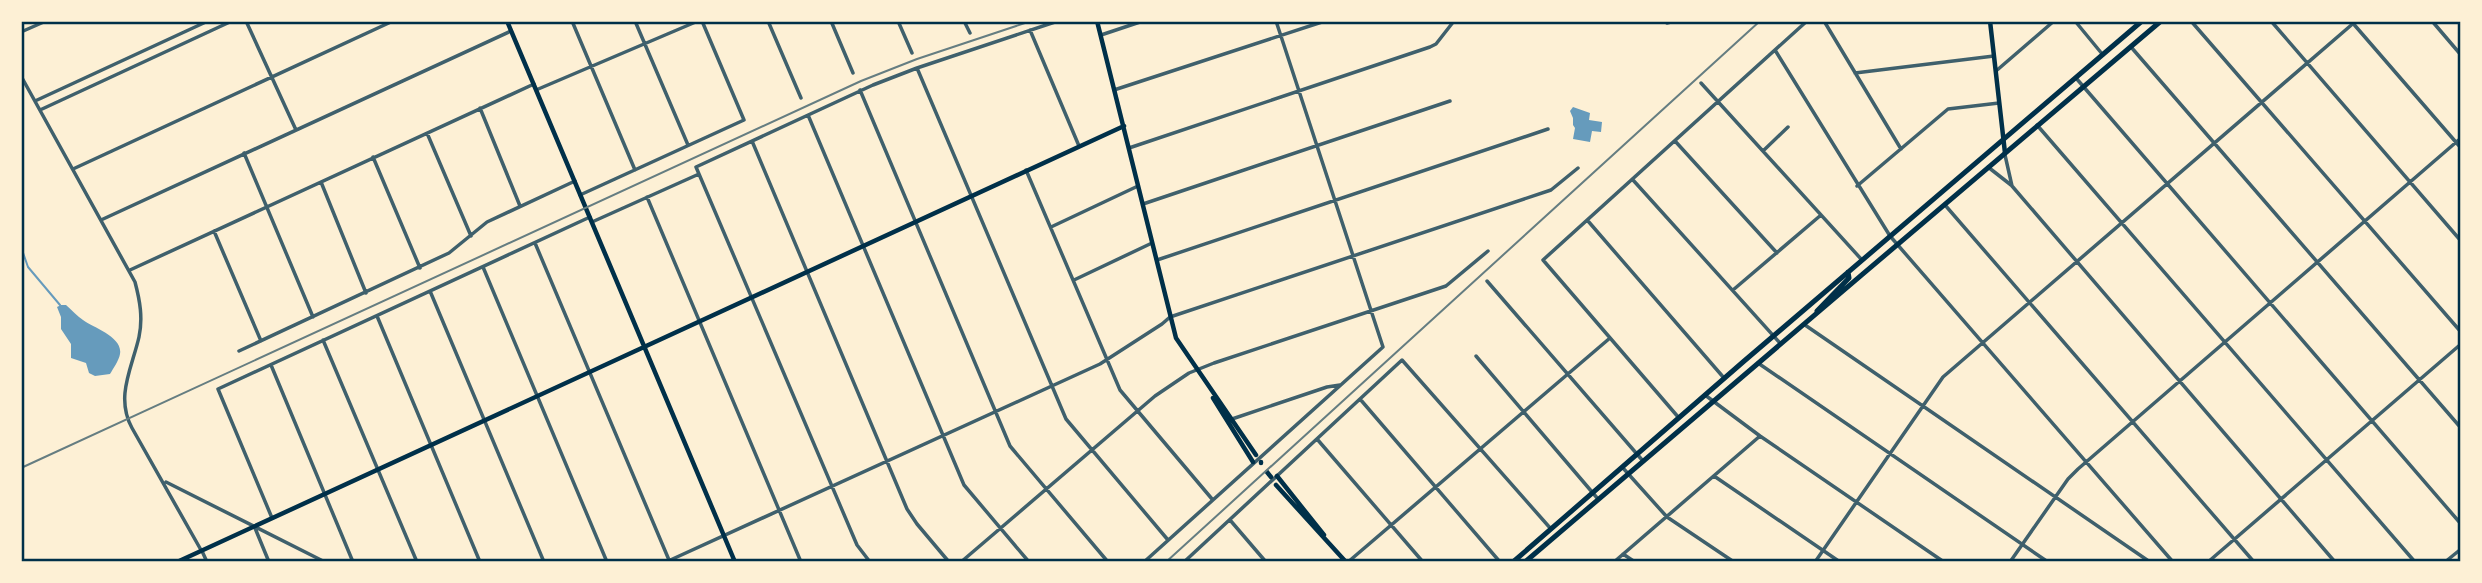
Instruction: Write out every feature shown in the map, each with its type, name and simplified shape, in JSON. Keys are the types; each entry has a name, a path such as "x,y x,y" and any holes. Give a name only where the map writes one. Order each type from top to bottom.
{"main road":[{"path":"507,21 736,562"},
{"path":"1097,21 1178,343 1256,455"},
{"path":"1990,21 2005,153"},
{"path":"1520,561 1626,471 1724,378 2143,21"},
{"path":"1640,458 1811,320 2161,21"},
{"path":"177,562 1124,125"},
{"path":"1811,320 1849,278 1848,272"},
{"path":"1208,387 1225,420 1253,462"},
{"path":"1272,475 1315,523 1328,542"},
{"path":"1276,485 1347,562"},
{"path":"1520,561 1552,530 1596,496"}],"street":[{"path":"21,32 46,21"},
{"path":"35,101 208,21"},
{"path":"40,110 232,21"},
{"path":"246,21 296,130"},
{"path":"73,169 393,21"},
{"path":"572,21 635,170"},
{"path":"635,21 688,145"},
{"path":"130,270 480,108 592,66 700,21 744,120 580,195"},
{"path":"768,21 801,98"},
{"path":"831,21 853,73"},
{"path":"898,21 912,53"},
{"path":"964,21 970,33"},
{"path":"870,562 857,545 696,167 860,90 1058,21"},
{"path":"1101,35 1143,21"},
{"path":"1144,562 1342,385 1380,350 1383,344 1276,21"},
{"path":"1114,90 1325,21"},
{"path":"1129,148 1430,47 1436,44 1454,21"},
{"path":"1667,23 1675,21"},
{"path":"1679,418 1544,260 1807,21"},
{"path":"1824,21 1901,149"},
{"path":"1996,71 2054,21"},
{"path":"2075,21 2103,55"},
{"path":"2191,21 2461,332"},
{"path":"2271,21 2461,241"},
{"path":"2432,21 2461,55"},
{"path":"1815,562 1943,377 2354,22 2461,148"},
{"path":"1030,30 1079,146"},
{"path":"101,220 511,31"},
{"path":"2131,47 2461,428"},
{"path":"1775,50 1890,236 2173,562"},
{"path":"1855,73 1994,55"},
{"path":"917,68 1066,419 1168,540"},
{"path":"21,76 130,270 138,294 141,316 126,383 124,404 128,421 207,562"},
{"path":"2076,78 2461,524"},
{"path":"1701,83 1862,260"},
{"path":"860,90 1010,446 1108,562"},
{"path":"1143,204 1450,101"},
{"path":"1857,186 1948,109 1999,103"},
{"path":"480,108 520,206"},
{"path":"808,114 965,487 1028,562"},
{"path":"2038,125 2415,562"},
{"path":"1763,151 1788,127"},
{"path":"1157,260 1548,130"},
{"path":"426,133 471,236"},
{"path":"2010,562 2068,479 2086,461 2461,138"},
{"path":"752,141 913,518 949,562"},
{"path":"1675,141 1777,253"},
{"path":"244,153 313,317"},
{"path":"2005,153 2011,185"},
{"path":"373,158 420,268"},
{"path":"1988,167 2011,185 2335,562"},
{"path":"535,243 669,561 1107,360 1170,317 1551,190 1578,168"},
{"path":"1026,170 1120,390 1212,499"},
{"path":"272,518 218,389 535,243 699,174"},
{"path":"1633,180 1781,345"},
{"path":"239,351 420,268 455,250 487,222 575,181"},
{"path":"321,182 366,293"},
{"path":"1051,227 1138,186"},
{"path":"647,197 801,562"},
{"path":"1945,205 2254,562"},
{"path":"1733,290 1821,215"},
{"path":"1588,221 1724,378"},
{"path":"214,231 261,341"},
{"path":"1073,280 1152,243"},
{"path":"961,562 1162,390 1196,370 1450,285 1488,251"},
{"path":"483,267 607,562"},
{"path":"1487,281 1640,458"},
{"path":"430,291 544,562"},
{"path":"377,316 480,562"},
{"path":"1805,325 2150,562"},
{"path":"1347,562 1610,338"},
{"path":"323,340 417,562"},
{"path":"2208,562 2461,344"},
{"path":"1476,356 1596,496"},
{"path":"1186,561 1230,520 1272,475 1317,438 1402,360 1552,530"},
{"path":"1758,363 2048,562"},
{"path":"271,365 353,562"},
{"path":"1232,419 1327,387 1342,385"},
{"path":"1705,395 1760,436 1944,562"},
{"path":"1359,399 1500,562"},
{"path":"1614,562 1760,436"},
{"path":"1317,438 1423,562"},
{"path":"1626,471 1667,517 1734,562"},
{"path":"1714,476 1840,562"},
{"path":"164,481 325,562"},
{"path":"1230,520 1266,562"},
{"path":"254,526 269,562"},
{"path":"2445,562 2461,549"},
{"path":"1623,554 1635,562"}],"water":[{"path":"1573,107 1590,113 1589,120 1602,122 1601,132 1592,131 1590,142 1573,139 1575,128 1570,111"},
{"path":"66,305 117,343 120,354 110,374 95,376 89,373 86,363 71,358 71,344 61,329 61,317 57,307"}],"waterway":[{"path":"21,247 28,267 60,305"}],"railway":[{"path":"21,468 861,81 917,59 1031,21"},
{"path":"1166,562 1760,21"}]}
